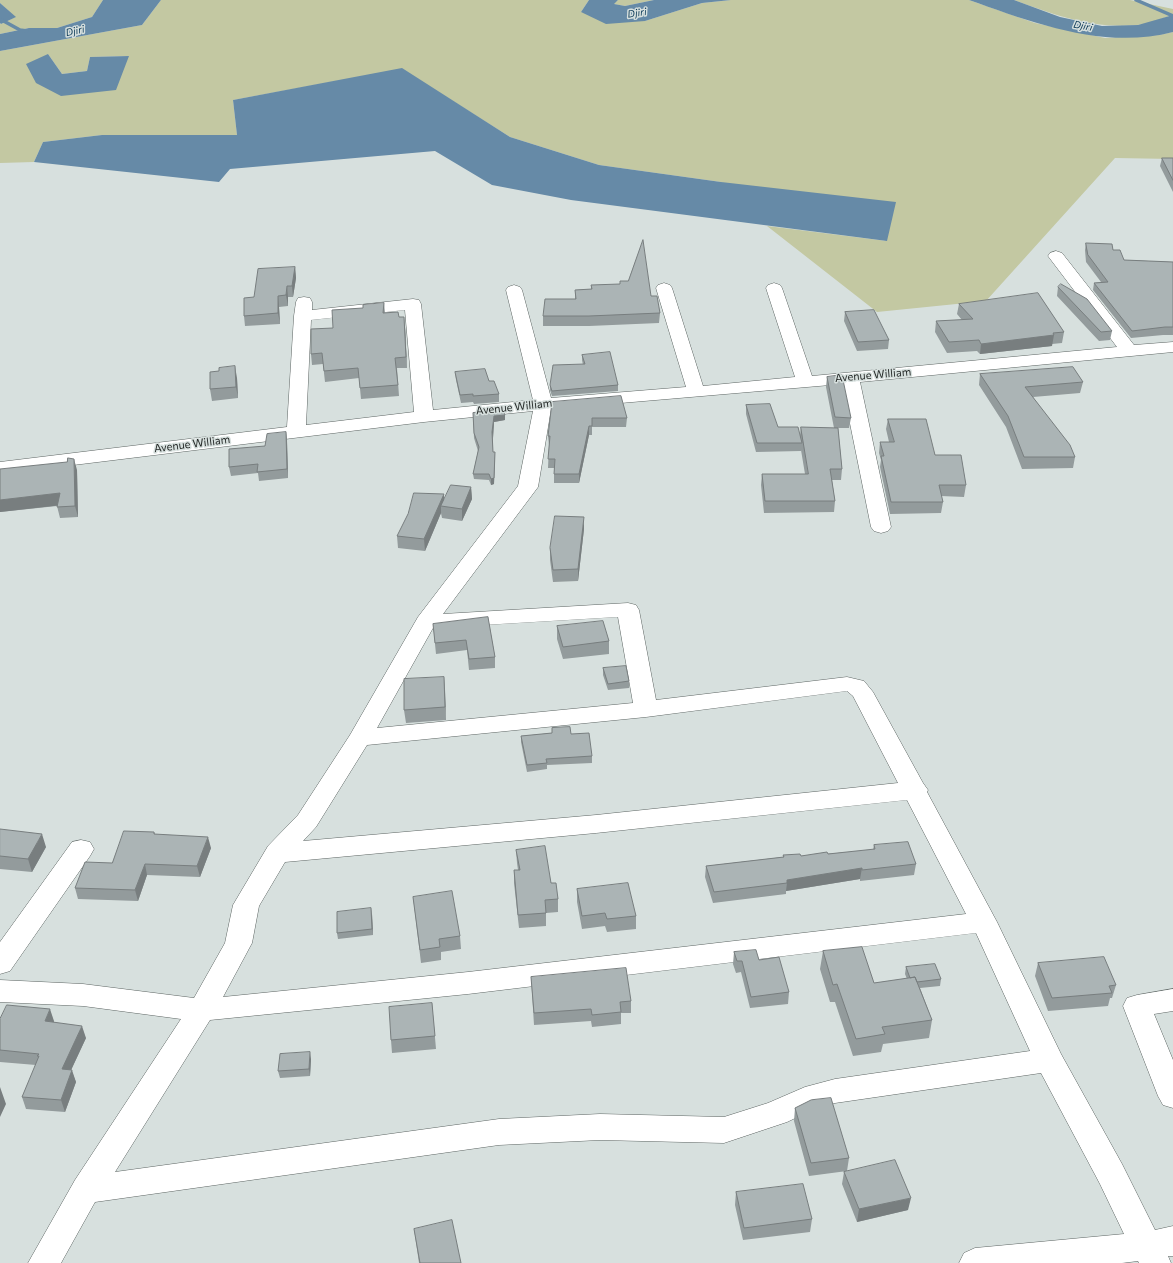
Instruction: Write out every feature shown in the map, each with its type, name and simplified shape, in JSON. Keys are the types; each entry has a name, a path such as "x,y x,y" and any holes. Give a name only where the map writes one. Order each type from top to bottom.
{"street":[{"path":"1056,256 1129,351"},
{"path":"664,288 696,392"},
{"path":"774,288 805,380"},
{"path":"44,1263 86,1190 202,1010 238,943 246,905 276,853 307,822 360,738 426,622 528,487 543,404 514,290"},
{"path":"296,430 303,309 413,304 424,416"},
{"name":"Avenue William","path":"0,468 296,430 401,420 424,416 1173,347"},
{"path":"850,377 880,527"},
{"path":"0,457 63,460"},
{"path":"426,622 628,610 646,709"},
{"path":"360,738 646,709 847,684 856,686 862,692 916,790 984,922 1049,1060 1111,1174 1158,1250 975,1263"},
{"path":"276,853 461,838 688,816 916,790"},
{"path":"0,963 81,849"},
{"path":"0,991 83,995 202,1010 468,983 984,922"},
{"path":"1173,1000 1138,1006 1173,1096"},
{"path":"86,1190 499,1132 600,1127 724,1130 776,1113 805,1099 835,1091 1049,1060"}],"green space":[{"path":"0,0 103,0 92,17 57,28 29,28 0,34 0,23 1,24 15,17 0,3"},
{"path":"161,0 589,0 581,12 645,21 702,3 731,0 969,0 1035,23 1105,38 1159,35 1173,32 1173,159 1115,158 986,301 877,312 767,226 887,241 721,182 599,165 510,137 402,69 233,100 237,135 102,135 43,142 34,162 0,163 0,51 142,25","holes":["48,54 62,74 87,71 90,57 129,56 61,96"]},
{"path":"618,0 654,0 625,6 613,4"},
{"path":"1014,0 1130,0 1173,9 1173,15 1137,25 1105,25 1059,16"}],"water":[{"name":"Djiri","path":"103,0 161,0 142,25 0,51 0,34 29,28 57,28 92,17"},
{"name":"Djiri","path":"589,0 618,0 614,4 625,6 654,0 731,0 702,3 645,21 606,24 581,12"},
{"name":"Djiri","path":"969,0 1014,0 1060,17 1102,26 1138,25 1173,15 1173,32 1147,37 1121,38 1095,36 1044,25"},
{"path":"0,3 16,17 1,24"},
{"path":"48,54 62,74 87,71 90,57 129,56 116,90 61,96 36,83 26,64"},
{"path":"402,68 510,137 599,165 721,182 896,202 887,241 571,200 492,185 435,151 230,169 219,182 34,162 43,142 102,135 237,135 233,100"}],"building":[{"path":"1162,158 1173,158 1173,180"},
{"path":"643,240 651,296 657,296 660,313 543,316 545,299 576,299 575,290 592,289 591,285 620,284 620,281 628,281"},
{"path":"1086,243 1112,244 1113,250 1120,250 1124,260 1173,262 1173,327 1132,331 1094,283 1108,282 1088,255"},
{"path":"295,267 292,286 287,286 286,295 278,296 278,313 244,316 244,298 254,297 258,269"},
{"path":"1061,284 1087,299 1112,331 1101,332 1058,287"},
{"path":"1038,293 1064,332 1053,333 1054,335 981,344 979,340 949,342 936,321 973,319 959,304"},
{"path":"384,303 383,313 398,312 399,317 404,317 406,357 395,358 398,385 360,388 358,368 324,371 322,353 311,354 311,329 333,328 332,310 363,308 363,305"},
{"path":"874,310 889,340 858,342 845,312"},
{"path":"610,352 618,385 552,391 550,385 553,365 585,364 582,355"},
{"path":"235,366 236,387 210,389 210,372 219,371 219,368"},
{"path":"1073,367 1083,382 1025,387 1070,445 1075,457 1024,457 1008,416 980,374"},
{"path":"485,369 489,381 494,381 499,394 473,396 473,394 460,395 455,372"},
{"path":"842,375 851,418 835,417 827,377"},
{"path":"621,396 627,418 592,418 592,426 589,426 579,474 554,474 555,459 548,459 550,436 548,436 552,402"},
{"path":"770,404 778,427 798,427 802,443 757,443 746,405"},
{"path":"503,410 505,415 494,416 492,432 493,452 495,452 494,478 491,479 489,474 473,474 479,447 474,433 473,413"},
{"path":"888,419 926,419 935,455 961,455 966,485 939,485 943,502 891,502 881,456 884,456 880,442 894,442"},
{"path":"801,427 838,428 842,469 830,469 835,501 765,501 762,474 808,474"},
{"path":"286,432 287,469 257,472 258,464 229,467 229,449 265,446 267,434"},
{"path":"68,458 74,459 75,506 57,507 60,493 0,500 0,469 67,462"},
{"path":"451,485 471,487 462,509 441,506"},
{"path":"414,493 444,494 424,539 397,536 408,514"},
{"path":"555,516 584,517 578,569 553,570 550,548"},
{"path":"488,617 495,657 469,659 466,640 435,643 433,624"},
{"path":"603,621 609,641 563,647 557,626"},
{"path":"626,666 629,681 608,684 603,668"},
{"path":"444,677 445,707 404,710 404,679"},
{"path":"570,727 571,734 589,733 592,756 546,759 547,763 527,765 521,736 552,733 552,728"},
{"path":"0,829 42,834 28,859 0,856"},
{"path":"124,831 208,837 197,866 145,864 135,890 75,888 85,862 112,863"},
{"path":"908,842 916,864 862,870 862,868 787,880 787,883 714,892 706,866 784,857 783,855 800,854 801,856 827,852 828,854 875,849 874,845"},
{"path":"545,846 551,883 556,883 558,899 545,900 546,913 518,915 514,870 520,870 516,850"},
{"path":"628,883 636,916 607,919 605,913 582,916 577,889"},
{"path":"452,891 460,936 439,939 440,947 420,950 413,897"},
{"path":"371,908 372,929 337,933 337,912"},
{"path":"862,947 874,983 915,977 932,1020 882,1027 885,1034 856,1039 837,984 833,985 823,951"},
{"path":"756,950 759,960 779,957 789,992 751,997 742,961 737,961 734,952"},
{"path":"1104,957 1116,985 1109,986 1112,993 1052,998 1038,963"},
{"path":"935,964 941,979 917,982 915,977 910,978 906,967"},
{"path":"626,968 631,1001 620,1002 621,1012 592,1015 591,1009 534,1013 531,977"},
{"path":"432,1003 435,1036 391,1040 389,1007"},
{"path":"7,1005 50,1009 45,1021 82,1026 62,1069 72,1070 61,1100 22,1097 39,1054 0,1050 0,1019"},
{"path":"310,1052 309,1069 278,1071 280,1054"},
{"path":"831,1098 849,1158 811,1163 795,1108 811,1100"},
{"path":"895,1160 911,1198 859,1209 844,1172"},
{"path":"803,1184 812,1219 744,1228 736,1192"},
{"path":"452,1220 461,1263 420,1263 414,1229"}],"waterway":[{"path":"1136,0 1173,16"},
{"path":"0,19 20,30 27,31"}]}
